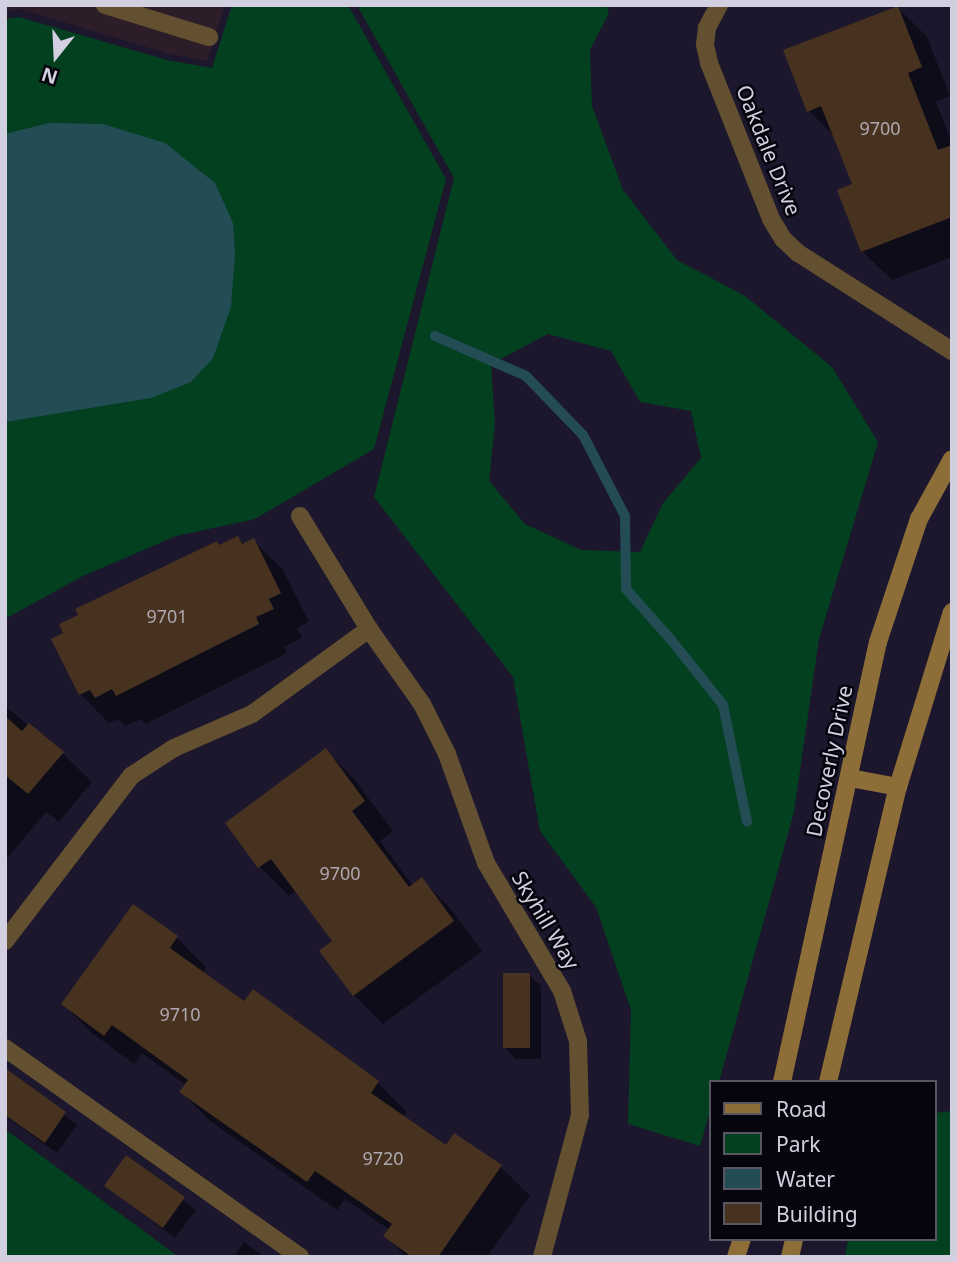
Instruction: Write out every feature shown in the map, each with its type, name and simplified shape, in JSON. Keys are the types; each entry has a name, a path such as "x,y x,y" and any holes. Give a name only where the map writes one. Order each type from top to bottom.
{"street":[{"path":"105,5 209,37"},
{"name":"Oakdale Drive","path":"719,5 707,28 705,45 709,63 771,219 782,239 798,253 952,351"},
{"name":"Decoverly Drive","path":"782,1080 878,642 919,520 952,459"},
{"name":"Skyhill Way","path":"300,516 369,629 422,704 447,754 485,863 562,991 578,1041 580,1115 542,1257"},
{"path":"828,1080 898,787 952,612"},
{"path":"5,941 131,776 174,748 252,714 369,629"},
{"path":"850,778 898,787"},
{"path":"5,1048 300,1257"}],"shaded area":[{"path":"5,5 225,5 207,61 170,54 20,9 5,12"}],"green space":[{"path":"232,5 348,5 446,179 374,449 255,519 176,536 81,577 5,619 5,19 19,17 167,60 212,68"},
{"path":"357,5 606,5 609,13 590,50 592,106 623,190 677,260 745,296 832,367 878,442 819,639 794,812 720,1080 708,1080 708,1118 700,1146 628,1124 631,1010 596,907 540,831 513,677 374,497 454,178","holes":["548,334 611,351 640,402 691,411 701,458 663,503 640,552 581,550 525,524 489,481 495,424 491,364"]},
{"path":"952,1111 952,1257 845,1257 848,1241 936,1241 936,1113"},
{"path":"5,1129 179,1257 5,1257"}],"water":[{"path":"49,123 103,124 165,143 215,183 233,223 235,253 231,307 213,358 191,382 151,398 5,422 5,134"}],"building":[{"path":"898,6 922,67 908,73 938,150 952,145 952,217 861,252 837,190 852,184 821,106 807,112 783,50"},
{"path":"238,536 242,544 254,538 281,593 269,599 274,609 256,617 259,624 116,696 112,689 95,698 90,690 79,695 51,639 63,633 59,624 78,615 75,609 217,541 219,545"},
{"path":"5,716 22,731 29,723 64,752 28,794 5,775"},
{"path":"326,748 365,801 352,811 409,887 422,877 454,921 353,996 319,951 332,941 271,859 258,868 225,823"},
{"path":"133,904 178,936 170,948 244,1001 253,989 379,1081 371,1093 446,1145 454,1133 502,1165 438,1257 412,1257 383,1236 392,1224 315,1171 307,1182 179,1092 188,1080 112,1025 104,1036 61,1004"},
{"path":"503,973 530,973 530,1048 503,1048"},
{"path":"5,1068 66,1112 45,1143 5,1115"},
{"path":"126,1155 185,1197 163,1228 104,1186"}],"waterway":[{"path":"435,336 526,376 583,435 625,516 626,589 723,705 747,822"}]}
